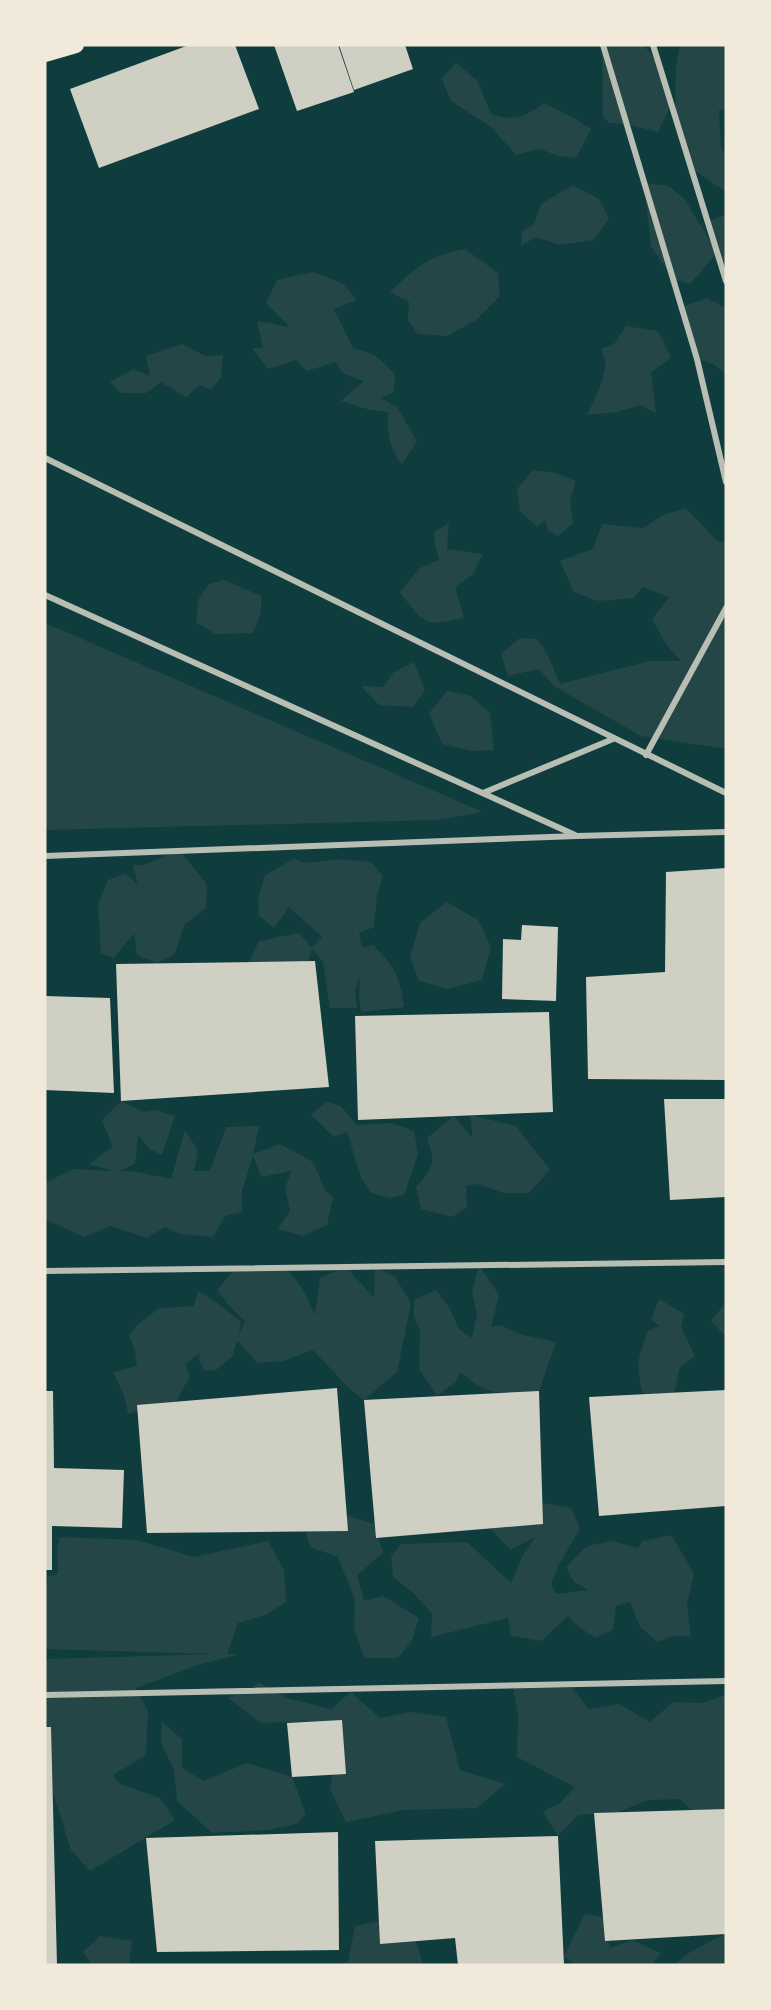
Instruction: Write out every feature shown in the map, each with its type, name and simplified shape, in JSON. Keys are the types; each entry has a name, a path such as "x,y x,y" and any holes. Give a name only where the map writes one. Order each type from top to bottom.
{"highway":[{"path":"45,54 75,45"}],"street":[{"path":"603,45 697,359 726,482"},
{"path":"653,45 726,281"},
{"path":"45,458 726,793"},
{"path":"45,595 577,836"},
{"path":"646,755 726,608"},
{"path":"483,792 613,739"},
{"path":"45,856 726,832"},
{"path":"45,1271 726,1262"},
{"path":"45,1695 726,1681"}],"shaded area":[{"path":"602,45 644,45 659,65 671,105 658,132 627,124 609,123 603,117"},
{"path":"680,45 726,45 726,110 719,110 721,148 726,154 726,192 691,168 675,114 676,68"},
{"path":"456,63 477,80 491,114 507,118 519,117 544,103 591,129 576,158 558,156 540,149 516,155 491,127 450,100 442,78"},
{"path":"644,183 669,186 685,200 716,250 708,221 726,215 726,264 717,253 690,284 673,279 651,246"},
{"path":"573,185 599,199 609,219 593,240 560,245 536,237 521,246 522,232 534,224 541,204"},
{"path":"465,249 498,273 500,296 476,320 447,336 418,334 408,320 409,302 390,292 423,264 441,255"},
{"path":"313,272 342,283 357,300 334,309 353,348 375,355 395,374 394,392 381,398 397,407 417,441 402,464 394,452 390,439 388,412 370,410 341,401 364,381 344,374 335,362 307,371 296,360 268,369 252,348 263,348 257,321 290,327 266,303 277,280"},
{"path":"707,298 726,308 726,374 713,364 697,359 682,307"},
{"path":"626,326 658,331 671,358 651,372 656,413 640,405 617,412 587,415 600,388 606,365 601,349 615,343"},
{"path":"182,344 205,356 223,355 221,377 211,390 200,385 186,397 161,382 146,393 121,393 110,382 133,369 150,376 146,356"},
{"path":"533,470 555,473 576,481 570,501 573,523 558,536 548,530 545,519 537,527 520,511 517,489"},
{"path":"686,508 718,542 726,541 726,749 641,736 554,686 539,669 508,676 501,654 520,638 537,639 548,656 560,684 650,661 681,661 667,646 652,619 669,597 643,587 633,598 598,601 574,592 560,561 593,549 602,524 643,528 663,515"},
{"path":"449,523 447,549 483,554 473,574 455,587 464,618 432,622 420,617 400,592 420,568 439,560 434,532"},
{"path":"224,580 261,596 261,613 253,633 215,634 196,622 198,600 209,584"},
{"path":"45,623 483,812 437,820 45,830"},
{"path":"414,662 425,690 413,707 379,705 361,686 383,687 394,672"},
{"path":"447,691 471,696 490,713 494,750 472,751 442,744 429,713"},
{"path":"179,850 207,884 206,908 184,925 175,954 157,963 137,955 134,933 114,958 101,953 98,904 108,880 126,873 138,886 133,865 144,865"},
{"path":"295,858 304,863 342,859 371,862 383,876 377,895 374,927 359,933 362,947 373,945 387,959 401,988 404,1007 361,1012 360,977 355,990 357,1008 330,1008 323,962 312,949 307,962 294,970 279,971 249,962 259,941 299,933 312,948 322,937 289,907 274,928 259,916 258,899 265,875"},
{"path":"447,902 478,920 491,947 482,980 447,989 419,981 410,957 420,923"},
{"path":"121,1101 144,1112 155,1110 175,1116 162,1155 150,1149 138,1135 135,1164 120,1171 171,1179 185,1130 198,1151 194,1171 210,1171 226,1127 259,1126 253,1154 280,1144 313,1162 325,1190 333,1198 327,1225 303,1236 278,1229 290,1211 285,1187 292,1171 261,1177 253,1155 242,1191 242,1212 225,1216 213,1237 180,1234 165,1227 147,1238 111,1226 84,1237 47,1220 45,1218 45,1183 73,1169 114,1171 89,1164 113,1147 102,1120"},
{"path":"327,1102 341,1106 357,1125 392,1123 414,1131 418,1154 404,1195 390,1198 371,1193 361,1177 347,1132 334,1137 311,1115"},
{"path":"470,1115 516,1126 550,1170 529,1193 504,1193 478,1184 466,1186 467,1207 452,1217 421,1209 416,1187 432,1164 432,1153 427,1138 454,1116 473,1139"},
{"path":"479,1265 499,1295 491,1327 501,1325 519,1334 556,1342 539,1391 497,1392 480,1387 460,1372 456,1382 437,1396 419,1369 420,1331 414,1316 414,1300 436,1290 450,1309 459,1329 472,1338 477,1314 472,1292"},
{"path":"346,1267 374,1298 375,1267 395,1277 411,1303 397,1372 364,1400 349,1388 313,1350 283,1361 258,1363 237,1341 232,1357 216,1370 204,1371 199,1359 200,1353 185,1364 190,1376 176,1402 160,1403 128,1414 124,1395 113,1372 137,1366 135,1351 129,1335 138,1324 160,1308 194,1306 198,1291 215,1301 241,1322 239,1334 245,1321 217,1290 235,1269 287,1268 303,1290 315,1315 320,1278"},
{"path":"659,1299 684,1314 681,1327 695,1356 680,1367 674,1393 643,1394 639,1375 640,1356 648,1331 659,1326 651,1320"},
{"path":"726,1302 726,1337 711,1321"},
{"path":"537,1502 571,1508 580,1529 559,1564 551,1584 556,1594 588,1590 574,1582 566,1567 587,1546 613,1541 638,1548 643,1541 671,1535 694,1573 687,1605 691,1636 673,1636 658,1642 640,1627 630,1602 616,1606 613,1630 595,1638 568,1616 541,1641 511,1636 508,1618 431,1637 432,1613 412,1592 393,1577 391,1556 401,1544 467,1542 511,1583 522,1557 535,1537 511,1550 491,1529 515,1511"},
{"path":"346,1515 374,1524 383,1553 357,1575 364,1601 383,1596 419,1618 412,1640 398,1658 364,1658 354,1628 355,1600 338,1557 310,1547 306,1532"},
{"path":"60,1537 136,1540 194,1557 268,1541 284,1570 286,1602 265,1615 238,1623 227,1654 240,1654 198,1665 136,1688 148,1711 146,1755 113,1775 120,1784 160,1798 175,1820 90,1871 71,1850 53,1793 45,1782 45,1659 217,1654 45,1649 45,1578 58,1574 57,1549"},
{"path":"260,1683 287,1698 331,1709 351,1692 380,1718 412,1712 446,1717 460,1770 505,1784 477,1808 403,1810 346,1822 330,1789 335,1750 317,1721 261,1723 228,1698"},
{"path":"513,1687 572,1688 589,1709 619,1704 650,1722 673,1702 702,1703 726,1695 726,1821 692,1810 680,1799 648,1800 618,1812 578,1815 558,1836 543,1812 561,1802 575,1787 517,1757 518,1715"},
{"path":"162,1722 182,1739 182,1768 204,1781 247,1763 292,1777 306,1814 296,1824 269,1830 212,1833 177,1801 174,1770 161,1743"},
{"path":"585,1914 604,1917 610,1948 632,1940 661,1953 652,1965 576,1965 564,1956"},
{"path":"391,1919 416,1941 423,1965 337,1965 348,1962 355,1926"},
{"path":"726,1933 726,1965 674,1965 687,1954"},
{"path":"100,1936 132,1941 129,1965 92,1965 83,1952"}],"building":[{"path":"189,45 235,45 259,109 99,168 70,89"},
{"path":"274,45 338,45 354,92 297,111"},
{"path":"339,45 405,45 413,69 354,90"},
{"path":"726,868 726,1080 588,1079 586,977 665,972 666,872"},
{"path":"522,925 558,927 556,1001 502,999 503,939 521,940"},
{"path":"315,961 329,1087 121,1101 116,964"},
{"path":"45,996 110,998 114,1093 45,1090"},
{"path":"549,1012 553,1112 358,1120 355,1016"},
{"path":"664,1099 726,1099 726,1197 670,1200"},
{"path":"337,1388 348,1531 147,1533 137,1405"},
{"path":"726,1390 726,1506 599,1516 589,1397"},
{"path":"45,1391 53,1391 54,1468 124,1470 122,1528 52,1526 52,1570 45,1570"},
{"path":"539,1391 543,1524 376,1538 364,1400"},
{"path":"342,1720 346,1774 292,1777 287,1723"},
{"path":"45,1727 51,1727 57,1965 45,1965"},
{"path":"726,1809 726,1934 605,1941 594,1813"},
{"path":"338,1832 339,1950 157,1952 146,1838"},
{"path":"558,1836 564,1965 458,1965 455,1938 380,1944 375,1841"}]}
